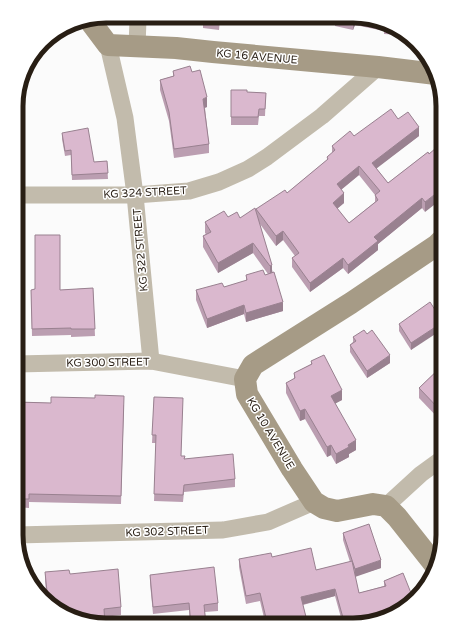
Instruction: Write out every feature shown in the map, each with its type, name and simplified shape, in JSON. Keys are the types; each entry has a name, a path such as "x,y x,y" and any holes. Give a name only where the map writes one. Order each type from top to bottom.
{"street":[{"path":"137,46 138,23"},
{"path":"93,24 108,45"},
{"name":"KG 16 AVENUE","path":"108,45 176,48 429,73"},
{"name":"KG 322 STREET","path":"108,45 125,118 135,195 150,361"},
{"name":"KG 324 STREET","path":"23,195 135,195 189,191 219,182 248,169 267,157 322,116 378,67"},
{"path":"245,379 253,365 351,303 436,246"},
{"name":"KG 300 STREET","path":"23,364 150,361 245,379"},
{"name":"KG 10 AVENUE","path":"245,379 247,394 314,502"},
{"path":"386,506 421,474 436,463"},
{"path":"314,502 324,508 337,511 373,504 386,506 397,517 432,561"},
{"name":"KG 302 STREET","path":"23,535 223,530 268,522 314,502"}],"building":[{"path":"190,66 192,72 200,70 207,97 203,99 209,144 174,149 169,112 160,80 174,76 173,71"},
{"path":"231,90 247,90 247,92 266,93 265,109 259,109 258,117 231,117"},
{"path":"391,109 398,119 408,112 419,127 372,163 388,183 428,152 429,154 436,148 436,193 425,202 422,198 374,237 378,241 348,265 343,258 310,283 292,258 299,253 283,231 276,236 256,209 285,190 287,193 328,159 327,157 335,150 332,146 350,131 354,136","holes":["359,166 380,191 375,195 378,200 349,223 333,203 344,193 337,184"]},
{"path":"88,128 94,162 107,161 108,173 72,175 71,150 65,151 62,133"},
{"path":"255,208 272,265 270,266 253,243 218,263 203,236 211,232 205,222 224,211 228,217 237,212 240,218"},
{"path":"35,235 60,235 60,290 93,288 95,329 32,329 31,290 35,289"},
{"path":"263,270 265,275 274,272 283,302 246,313 244,305 207,319 196,290 222,283 224,287 247,280 246,275"},
{"path":"430,302 436,311 436,327 411,343 399,324"},
{"path":"364,330 367,334 372,330 390,355 367,371 350,345 356,341 353,337"},
{"path":"324,355 342,390 331,396 356,440 348,445 349,447 336,454 331,445 327,447 305,409 300,411 286,383 295,378 294,373 312,364 311,361"},
{"path":"436,372 436,406 419,388"},
{"path":"95,395 124,396 121,496 29,494 29,499 23,499 23,402 51,403 51,397 95,398"},
{"path":"154,397 183,398 181,456 185,456 184,459 233,454 235,479 184,485 183,495 154,494 156,435 152,435"},
{"path":"369,524 381,560 355,569 343,533"},
{"path":"311,548 316,570 352,561 359,593 386,586 384,581 403,573 412,594 399,604 380,614 359,618 343,618 335,589 301,597 306,618 266,618 260,593 246,596 239,559 271,553 272,557"},
{"path":"214,567 218,603 204,605 205,618 190,618 189,603 153,607 150,575"},
{"path":"118,569 121,607 104,609 105,618 79,614 60,604 47,594 45,572 69,570 70,574"}]}
